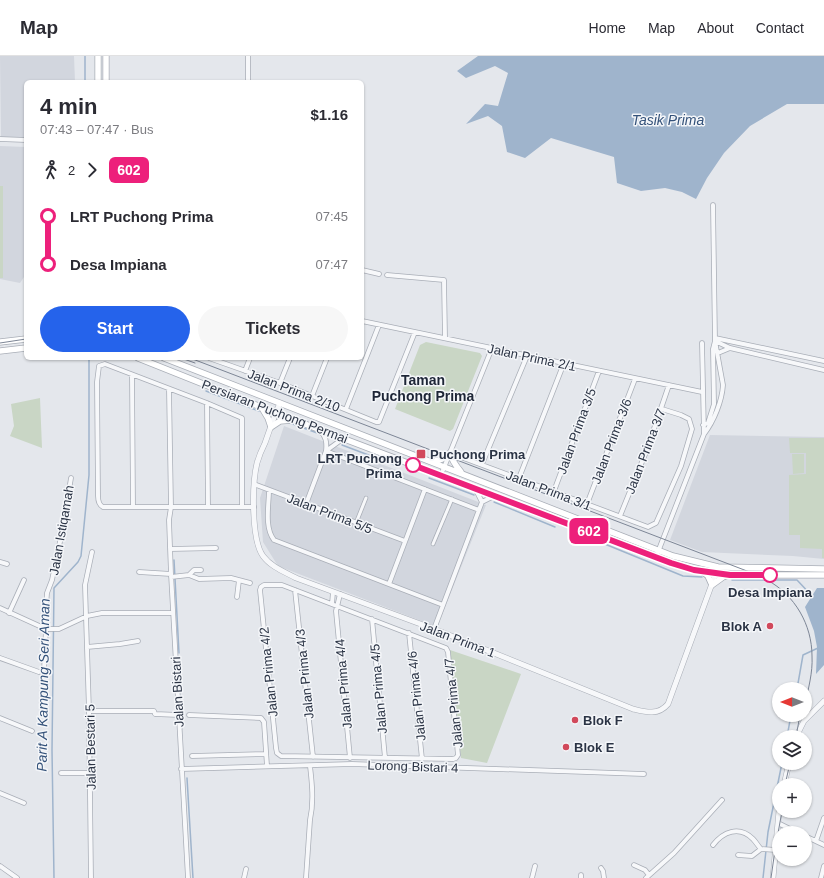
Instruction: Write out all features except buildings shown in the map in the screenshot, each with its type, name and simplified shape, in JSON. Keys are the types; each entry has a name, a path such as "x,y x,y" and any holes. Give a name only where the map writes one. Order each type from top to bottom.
{"main road":[{"path":"98,56 98,80"},
{"path":"106,56 106,80"},
{"path":"0,342 24,339"},
{"path":"0,351 24,348"},
{"name":"Persiaran Puchong Permai","path":"143,360 276,413 688,568 702,571 824,569"},
{"name":"Persiaran Puchong Permai","path":"169,360 569,516 730,575 824,575"},
{"path":"262,407 271,427 280,421 294,419"},
{"path":"432,462 442,459 450,453 454,464 463,474"},
{"path":"567,523 569,516"},
{"path":"702,571 708,576 712,585 723,577 730,575"}],"street":[{"path":"248,56 248,80"},
{"path":"0,139 24,140"},
{"path":"656,557 704,434 709,427 723,391 722,376 715,340 713,205"},
{"path":"364,270 379,274"},
{"path":"387,275 444,280 445,338"},
{"name":"Jalan Prima 2/1","path":"364,321 702,392"},
{"path":"346,409 379,325"},
{"name":"Jalan Prima 2/10","path":"215,360 280,383 379,422 415,332"},
{"path":"715,340 730,348 824,370"},
{"path":"715,340 824,361"},
{"path":"703,426 708,423 714,404 713,349 715,340"},
{"path":"702,343 704,434"},
{"path":"441,475 492,348"},
{"path":"718,353 730,348"},
{"path":"482,464 527,356"},
{"path":"245,371 249,360"},
{"path":"280,383 289,360"},
{"path":"312,396 326,360"},
{"path":"519,478 564,363"},
{"path":"242,507 242,418 206,402 105,364 102,364 98,368 99,502 104,507 133,507 171,507 208,507 242,507 254,507"},
{"name":"Jalan Prima 3/5","path":"554,491 599,371"},
{"path":"132,375 133,507"},
{"name":"Jalan Prima 3/6","path":"587,504 635,379"},
{"name":"Jalan Prima 3/7","path":"620,516 662,409 669,385"},
{"name":"Jalan Bistari","path":"169,389 171,507 169,520 170,548 173,576 173,613 188,878"},
{"path":"206,402 208,507"},
{"name":"Jalan Prima 1","path":"280,403 257,463 254,484 254,522 257,544 264,557 277,569 434,629 628,707 651,713 668,704 717,570"},
{"name":"Jalan Prima 3/1","path":"450,453 648,527 656,523 681,466 692,429 689,419 662,409"},
{"path":"306,504 326,451 327,444 325,438 317,428"},
{"path":"326,451 341,440 346,439"},
{"path":"326,451 479,510"},
{"name":"Jalan Istiqamah","path":"0,658 39,672 44,670 44,628 47,593 54,574 71,478"},
{"name":"Jalan Prima 5/5","path":"254,484 405,541"},
{"path":"434,629 482,502 475,488"},
{"path":"389,584 425,489"},
{"path":"269,490 268,526 269,534 274,540 443,605"},
{"path":"482,502 494,496"},
{"path":"356,523 366,498"},
{"path":"433,544 452,499"},
{"path":"170,548 216,548"},
{"name":"Jalan Bestari 5","path":"91,878 89,711 85,584 92,552"},
{"path":"0,562 7,564"},
{"path":"189,575 194,570 201,570"},
{"path":"140,572 173,576 189,575 199,579 230,578 250,582"},
{"path":"9,613 24,580"},
{"path":"238,597 239,580"},
{"name":"Jalan Prima 4/2","path":"295,590 282,585 261,587 262,620 277,753 281,756 313,757"},
{"path":"295,590 410,634"},
{"name":"Jalan Prima 4/3","path":"295,590 313,757"},
{"path":"331,603 334,592"},
{"name":"Jalan Prima 4/4","path":"340,594 336,611 350,758"},
{"name":"Jalan Prima 4/4","path":"331,603 336,611"},
{"path":"0,608 44,628 59,628 87,616 102,613 173,613"},
{"name":"Jalan Prima 4/5","path":"372,619 385,758"},
{"name":"Jalan Prima 4/7","path":"410,634 446,648 448,652 453,695 458,755 453,759 422,759"},
{"name":"Jalan Prima 4/6","path":"410,634 422,759"},
{"path":"87,647 138,641"},
{"path":"800,730 804,721 824,701"},
{"path":"89,711 154,712 155,714 159,715 179,715"},
{"path":"189,715 261,718 264,722 267,766"},
{"path":"0,718 32,731"},
{"path":"192,756 266,754"},
{"path":"313,757 422,759"},
{"name":"Lorong Bistari 4","path":"181,769 352,764 644,774"},
{"path":"306,878 310,820 312,812 312,781 310,766"},
{"path":"61,773 90,773"},
{"path":"0,793 24,804"},
{"path":"634,865 645,870 648,876 674,853 722,800"},
{"path":"778,818 778,826"},
{"path":"816,841 824,818"},
{"path":"778,823 784,826"},
{"path":"713,845 722,835 736,831 751,837 762,849"},
{"path":"812,839 824,845"},
{"path":"738,855 748,857 752,856 758,850 772,849"},
{"path":"0,866 17,878"},
{"path":"532,878 535,866"},
{"path":"773,878 774,866"},
{"path":"820,878 824,866"},
{"path":"601,868 604,878"},
{"path":"244,878 246,869"}],"shaded area":[{"path":"0,56 74,56 75,80 24,80 24,138 1,138"},
{"path":"0,146 24,147 24,277 20,283 0,279"},
{"path":"284,426 486,505 437,627 278,566 263,542 260,498"},
{"path":"710,435 824,437 824,559 793,556 702,552 670,540"}],"green space":[{"path":"0,186 3,186 3,278 0,278"},
{"path":"426,342 480,353 482,356 453,429 450,431 395,409 420,345"},
{"path":"40,398 42,448 10,436 14,426 11,404"},
{"path":"789,438 824,438 824,558 822,558 822,549 800,548 800,535 789,535 789,475 806,474 806,453 790,453"},
{"path":"792,454 804,454 804,473 793,474"},
{"path":"450,650 521,674 487,763 461,758"}],"water":[{"name":"Tasik Prima","path":"478,56 824,56 824,104 787,104 750,126 724,153 707,178 696,199 682,192 665,188 641,191 617,183 614,157 551,138 525,158 507,152 502,126 488,116 466,124 485,104 498,106 508,73 495,66 466,78 457,71"},
{"path":"817,588 824,588 824,665 816,674 817,647 814,631 805,607"}],"waterway":[{"path":"85,56 85,80"},
{"name":"Parit A Kampung Seri Aman","path":"54,878 52,750 54,588 78,562 81,556 89,475 89,360"},
{"path":"206,391 259,411"},
{"path":"290,423 320,434"},
{"path":"342,445 395,465"},
{"path":"429,478 474,495"},
{"path":"494,502 555,527"},
{"path":"573,531 683,576 702,577"},
{"path":"174,560 179,653"},
{"path":"732,580 797,580 813,597"},
{"path":"798,682 803,655 818,648"},
{"path":"788,730 790,722"},
{"path":"763,878 768,832 781,770"},
{"path":"187,778 193,878"}],"tram line":[{"path":"0,343 24,339"},
{"path":"187,360 195,363"},
{"path":"195,360 760,576 777,586 794,602 805,622 811,644 812,669 810,682"},
{"path":"797,730 799,722"},
{"path":"787,778 788,770"},
{"path":"771,878 781,818"}],"bus line":[{"name":"602","path":"413,465 671,563 694,570 730,575 770,575"}],"place":[{"name":"Puchong Prima","path":"421,454"},
{"name":"LRT Puchong Prima","path":"413,465"},
{"name":"Desa Impiana","path":"770,575"},
{"name":"Blok A","path":"770,626"},
{"name":"Blok F","path":"575,720"},
{"name":"Blok E","path":"566,747"}],"district":[{"name":"Taman Puchong Prima","path":"423,388"}]}
